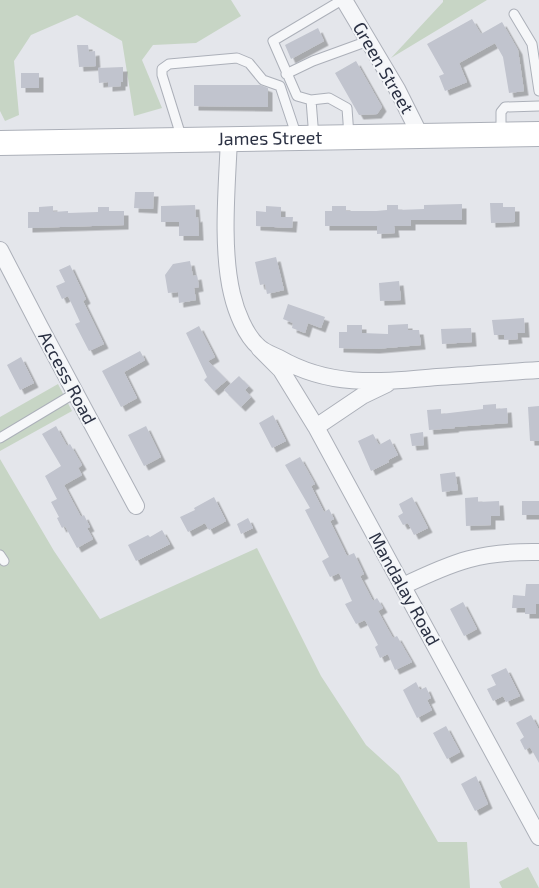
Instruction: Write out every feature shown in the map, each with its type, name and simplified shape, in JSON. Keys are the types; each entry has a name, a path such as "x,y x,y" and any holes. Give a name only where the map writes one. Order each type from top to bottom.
{"main road":[{"name":"James Street","path":"0,143 539,134"}],"street":[{"name":"Green Street","path":"343,0 397,89 421,137"},
{"name":"Mandalay Road","path":"229,139 226,205 229,276 232,294 242,322 259,348 281,370 316,427 539,837"},
{"name":"Access Road","path":"0,250 136,506"},
{"path":"259,348 291,365 322,376 352,381 393,381 539,370"},
{"path":"316,427 369,392 393,381"},
{"path":"403,586 438,569 466,559 496,553 539,552"}],"lane":[{"path":"343,0 273,41 297,96 311,100 329,98 347,108 349,138"},
{"path":"514,14 532,44 539,91"},
{"path":"286,74 313,61 368,41"},
{"path":"182,140 162,75 162,68 169,64 237,58 249,64 263,80 280,86 306,138"},
{"path":"306,138 311,100"},
{"path":"501,135 501,112 505,108 539,106"},
{"path":"0,438 75,393"}],"green space":[{"path":"0,0 231,0 241,16 196,43 153,45 142,60 162,108 134,116 122,41 77,15 31,35 14,61 19,115 5,121 0,111"},
{"path":"443,0 487,0 391,58 443,2"},
{"path":"58,384 72,411 0,451 0,417"},
{"path":"0,459 54,551 100,619 257,548 321,676 366,745 399,775 438,842 467,842 470,888 0,888"},
{"path":"528,867 539,888 502,888 499,882"}],"building":[{"path":"472,19 481,34 502,22 518,50 524,91 509,93 503,57 495,43 459,63 467,82 445,91 439,76 444,74 427,44"},
{"path":"318,28 324,41 291,59 285,45"},
{"path":"77,45 88,45 89,52 95,51 96,66 79,67"},
{"path":"356,61 382,107 377,114 359,115 335,73"},
{"path":"123,67 123,82 121,82 121,86 108,87 108,82 99,83 98,68"},
{"path":"21,73 39,73 39,88 21,88"},
{"path":"194,85 260,85 268,88 268,107 194,106"},
{"path":"135,192 154,192 153,209 134,208"},
{"path":"490,203 503,203 503,207 515,207 515,222 491,223"},
{"path":"462,204 462,220 411,220 411,226 394,226 395,233 377,234 377,226 325,226 325,211 332,211 332,206 346,206 346,211 376,211 387,210 387,205 398,205 398,210 424,209 424,205"},
{"path":"195,205 199,236 179,236 179,222 161,222 161,206"},
{"path":"53,206 53,212 98,212 98,207 109,207 109,211 124,211 124,225 28,228 28,212 39,212 39,207"},
{"path":"266,206 281,207 281,217 293,217 292,228 256,226 256,211 266,212"},
{"path":"276,257 284,290 267,294 265,284 260,285 255,262"},
{"path":"190,261 193,276 197,275 199,287 194,288 196,300 179,303 178,292 168,293 165,275 173,264"},
{"path":"70,265 86,299 83,301 104,344 89,351 75,324 80,322 68,296 62,299 56,286 65,282 59,270"},
{"path":"399,281 401,300 380,301 379,283"},
{"path":"288,304 325,317 321,328 308,323 305,333 292,328 293,323 283,319"},
{"path":"524,318 525,333 517,333 518,339 504,340 504,335 494,335 492,320"},
{"path":"408,324 408,330 419,330 421,345 375,349 339,348 339,332 347,332 347,325 362,325 362,333 388,334 388,325"},
{"path":"199,326 215,357 208,361 227,380 214,391 204,380 207,377 186,333"},
{"path":"471,328 472,342 442,344 441,329"},
{"path":"140,351 145,360 124,372 137,398 121,407 102,371"},
{"path":"21,357 34,383 20,390 7,365"},
{"path":"239,376 249,386 245,390 251,397 241,407 224,390"},
{"path":"496,404 496,409 507,408 508,423 429,430 427,410 441,409 441,414 483,409 483,405"},
{"path":"539,406 539,441 530,441 528,407"},
{"path":"273,415 286,441 272,448 259,423"},
{"path":"56,426 67,446 70,444 82,465 78,468 82,475 64,485 81,517 84,515 90,527 87,528 93,539 77,548 65,526 62,528 57,518 59,517 51,502 57,499 45,476 61,466 42,434"},
{"path":"146,426 161,457 144,466 128,435"},
{"path":"423,432 424,445 412,446 410,434"},
{"path":"373,434 379,445 390,439 398,455 371,471 358,441"},
{"path":"300,457 315,484 311,486 324,512 329,509 334,519 330,521 347,556 354,553 364,574 360,576 373,601 377,598 383,608 378,611 393,638 397,636 412,662 395,670 388,654 380,658 375,647 378,645 365,620 356,624 345,604 352,601 339,573 330,577 322,561 329,557 305,510 310,508 285,465"},
{"path":"455,472 458,490 442,492 440,474"},
{"path":"214,497 226,521 209,530 205,523 188,532 180,517 195,510 194,508"},
{"path":"412,497 428,528 414,535 408,523 403,525 398,516 403,513 399,504"},
{"path":"478,497 478,502 499,501 500,516 491,516 491,525 466,526 465,498"},
{"path":"522,501 539,501 539,515 522,515"},
{"path":"248,518 253,528 241,534 237,524"},
{"path":"162,530 170,544 136,561 128,545 148,535 150,537"},
{"path":"526,584 539,584 539,604 536,604 536,614 525,614 525,608 512,608 513,595 525,596"},
{"path":"463,602 477,629 464,636 450,609"},
{"path":"506,668 520,696 506,702 503,696 493,701 487,689 496,685 491,675"},
{"path":"416,682 420,690 426,687 431,698 427,700 432,710 417,718 403,690"},
{"path":"531,715 539,730 539,763 530,747 525,750 520,740 524,737 516,723"},
{"path":"446,726 460,752 447,759 433,733"},
{"path":"476,776 488,804 475,811 461,784"}]}
